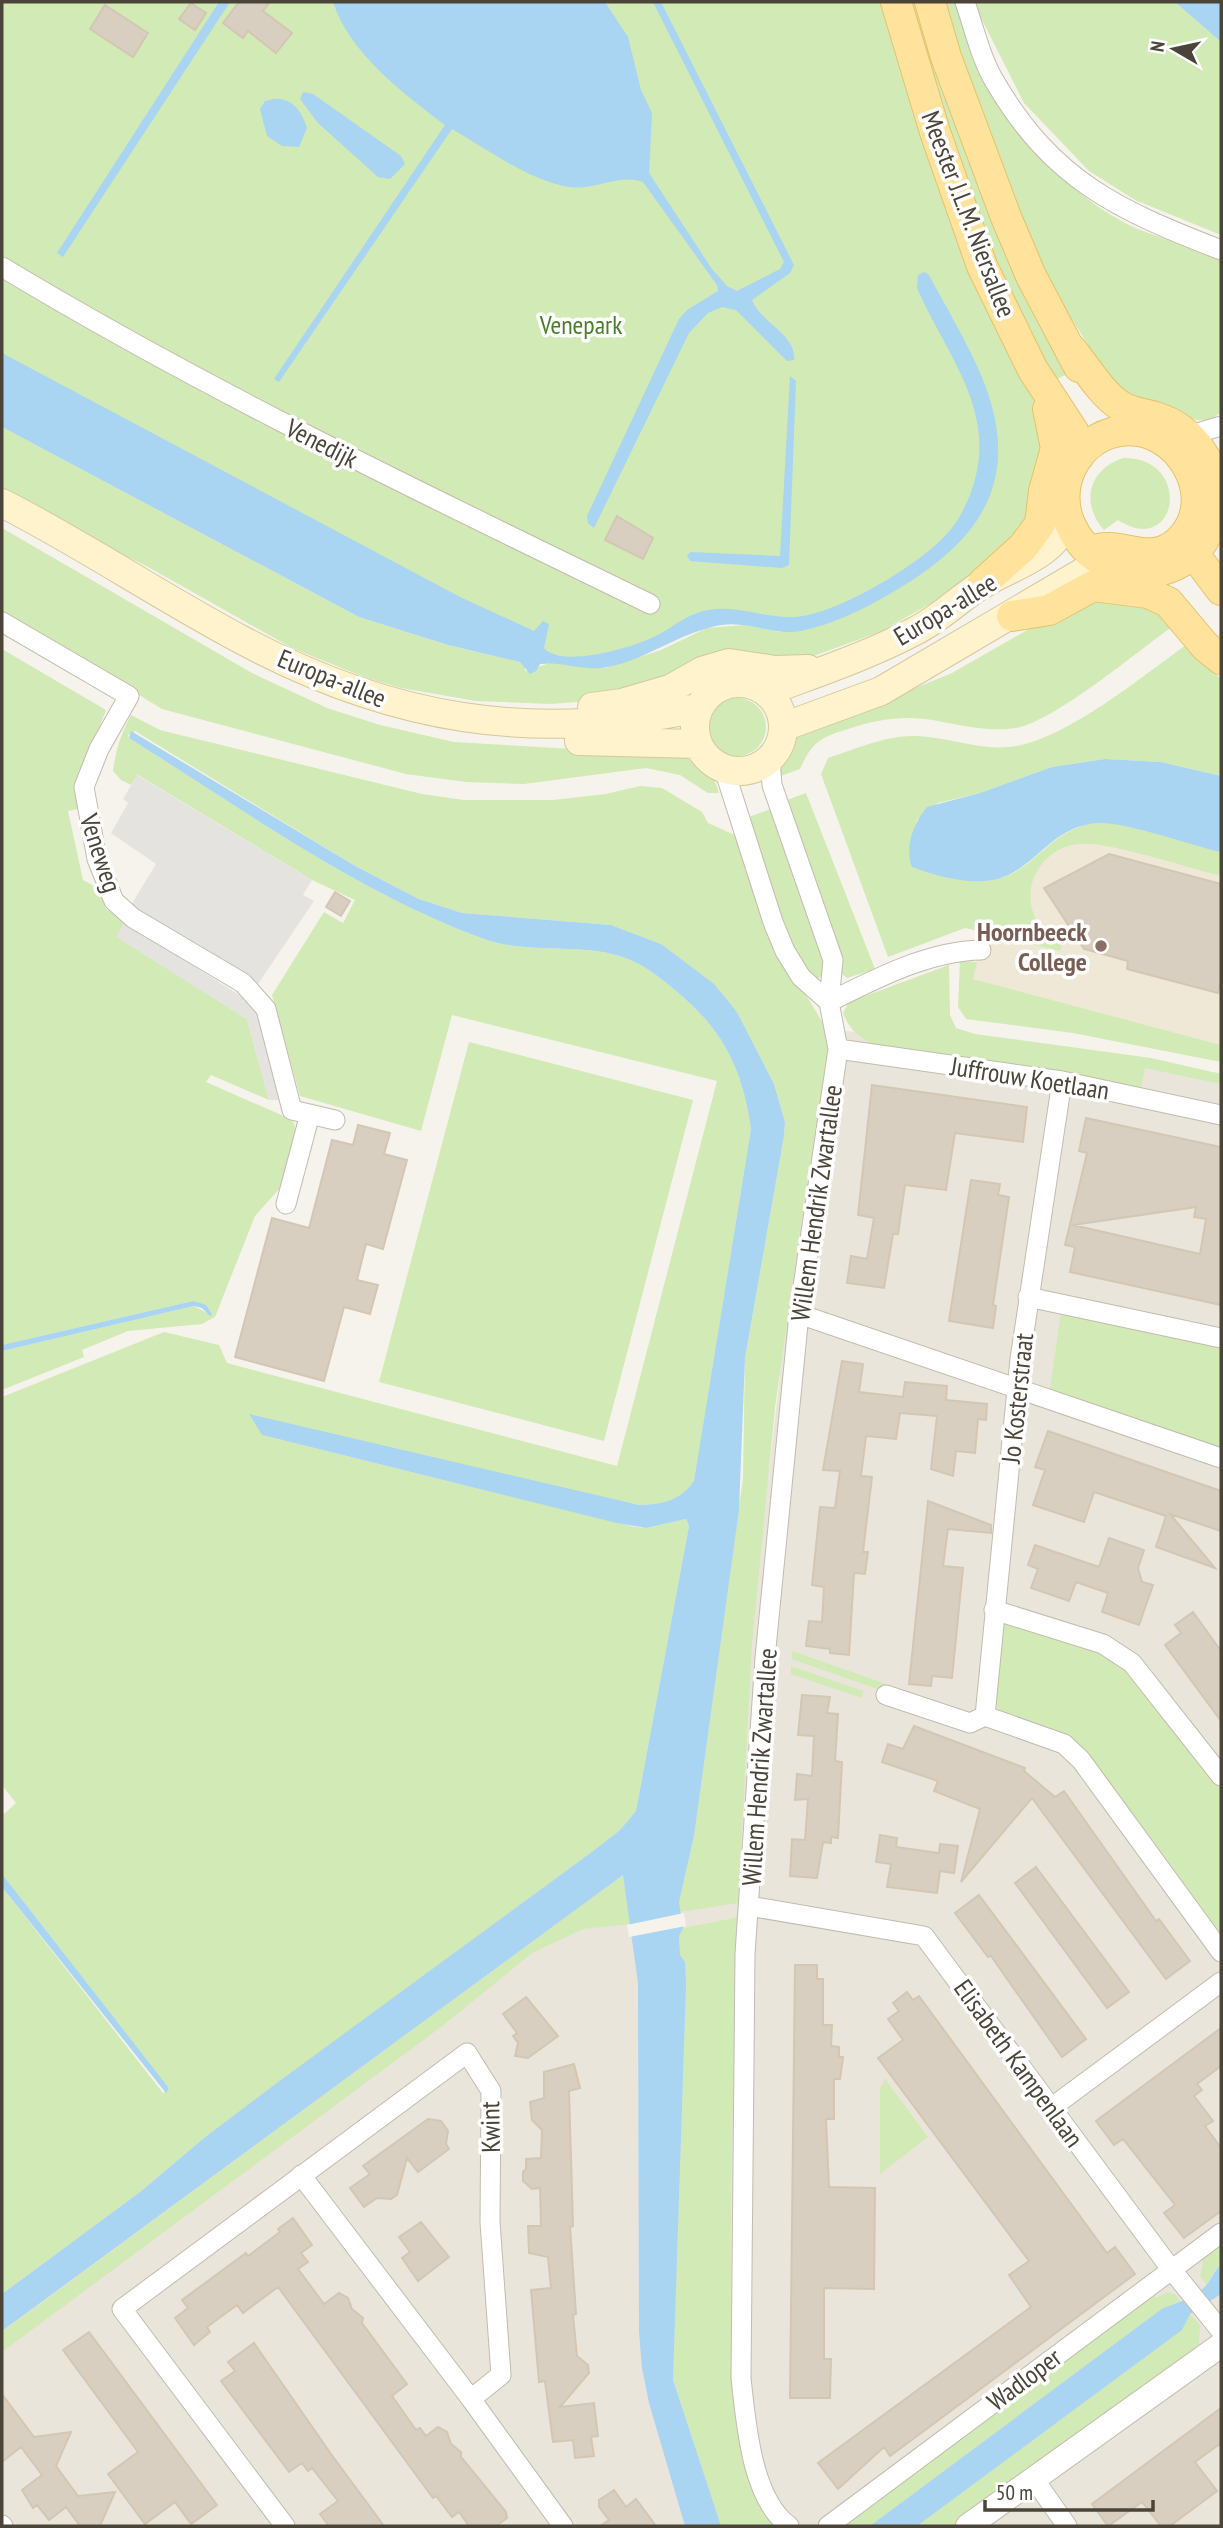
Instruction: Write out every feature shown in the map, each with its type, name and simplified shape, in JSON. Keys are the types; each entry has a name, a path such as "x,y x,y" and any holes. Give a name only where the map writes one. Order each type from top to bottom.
{"main road":[{"name":"Meester J.L.M. Niersallee","path":"896,2 921,90 982,266 1033,370 1073,431 1079,456"},
{"name":"Meester J.L.M. Niersallee","path":"930,2 946,57 1031,276 1071,349 1137,422"},
{"path":"983,583 1033,536 1042,518 1044,491 1057,441 1033,370"},
{"path":"1221,590 1196,540 1196,482 1177,438 1166,421 1137,422 1103,437 1079,456 1065,485 1067,518 1098,558 1151,572 1177,589 1221,645"},
{"path":"1151,572 1170,568 1196,540 1214,509 1218,478 1205,458 1177,438"},
{"name":"Europa-allee","path":"2,503 243,640 337,685 423,710 495,721 600,724 698,708"},
{"name":"Europa-allee","path":"2,516 240,654 330,697 377,713 460,732 496,736 697,744"},
{"name":"Europa-allee","path":"766,692 918,630 983,583 1017,568 1047,547 1063,531 1067,518"},
{"path":"1098,558 1107,546 1128,553 1150,554 1196,540 1209,547 1221,569"},
{"name":"Europa-allee","path":"783,727 881,691 1012,616 1095,565 1098,558"},
{"path":"1012,616 1049,610 1093,586 1148,593 1168,603 1205,646 1221,659"},
{"path":"495,721 559,709 622,703 670,689 702,671 729,663 775,670 826,668"},
{"path":"742,682 766,692 781,714 783,727 777,750 770,759 744,772 724,769 708,760 697,744 695,721 698,708 711,692 729,684 742,682"}],"street":[{"path":"965,2 994,81 1054,162 1079,181 1136,216 1221,250"},
{"name":"Venedijk","path":"2,267 167,363 251,407 650,604"},
{"path":"1177,438 1221,426"},
{"name":"Veneweg","path":"2,622 128,696 99,749 84,787 97,859 114,901 133,918 243,983 266,1009 292,1110 335,1120"},
{"name":"Willem Hendrik Zwartallee","path":"770,759 772,785 833,960 829,1002 838,1049 799,1314 765,1658 745,1968 741,2378 746,2423 758,2477 771,2507 789,2526"},
{"path":"724,769 785,951 801,977 829,1002 884,975 954,953 981,950"},
{"name":"Juffrouw Koetlaan","path":"838,1049 1062,1082 1221,1115"},
{"name":"Jo Kosterstraat","path":"985,1716 1017,1387 1028,1297 1062,1082"},
{"path":"286,1204 310,1114"},
{"path":"1028,1297 1221,1338"},
{"path":"799,1314 1221,1458"},
{"path":"994,1610 1102,1644 1132,1663 1221,1776"},
{"path":"886,1695 970,1723 985,1716 1064,1744 1081,1760 1221,1952"},
{"name":"Elisabeth Kampenlaan","path":"749,1906 924,1936 1177,2277 1216,2325"},
{"path":"1051,2109 1221,1982"},
{"name":"Kwint","path":"285,2526 121,2309 467,2053 491,2091 490,2222 501,2375 471,2399"},
{"path":"301,2175 471,2399 563,2526"},
{"name":"Wadloper","path":"828,2526 1177,2277 1221,2233"},
{"path":"968,2526 1221,2345"},
{"path":"1034,2479 1067,2526"}],"shaded area":[{"path":"137,775 312,880 303,895 314,901 258,984 131,905 156,864 111,833 128,803 123,799"},
{"name":"Hoornbeeck College","path":"1064,834 1221,852 1221,1045 972,979 984,931"},
{"path":"124,922 258,1007 281,1100 269,1100 247,1019 116,937"},
{"path":"820,1028 1221,1073 1221,2526 2,2526 2,2313 588,1879 722,1879"}],"green space":[{"name":"Venepark","path":"2,2 889,2 921,129 944,203 976,279 1038,402 1046,428 1032,511 1000,553 949,593 882,631 800,661 686,674 588,701 551,704 476,701 401,688 364,677 292,648 150,568 2,494 2,427 359,617 448,645 520,662 525,665 525,671 550,663 606,668 661,650 707,628 744,625 780,632 826,619 721,614 588,661 533,651 2,401"},
{"path":"902,2 922,2 1069,373 1055,380 993,262"},
{"path":"945,2 955,2 981,69 999,101 1042,158 1067,183 1127,224 1199,250 1221,261 1221,412 1214,417 1198,420 1173,414 1132,397 1114,386 1051,286 1027,236 967,75"},
{"path":"973,2 1175,2 1221,42 1221,235 1135,200 1089,171 1024,103"},
{"path":"1123,458 1146,462 1161,473 1168,487 1170,503 1165,517 1154,527 1138,528 1118,520 1104,530 1092,509 1090,498 1096,478 1111,463"},
{"path":"2,528 252,673 327,708 380,725 454,742 678,755 704,768 713,778 719,793 708,793 680,775 646,768 524,784 466,782 406,774 162,709 2,612"},
{"path":"1085,597 1154,607 1173,626 1074,699 1033,723 1016,728 993,729 915,718 879,721 826,737 809,752 800,769 778,777 785,753 796,737 952,673"},
{"path":"1186,645 1221,679 1221,776 1161,762 1105,759 1052,767 980,793 938,803 917,820 909,854 929,869 947,876 999,878 1027,864 1067,832 1095,823 1108,823 1140,829 1221,852 1221,876 1109,847 1092,844 1068,846 1042,863 1032,882 1030,893 1032,910 1038,923 1050,938 1062,945 1060,951 965,928 888,957 821,774 828,758 871,743 905,736 991,747 1016,746 1037,740 1081,719"},
{"path":"2,649 106,710 85,768 83,808 68,811 83,880 98,888 106,909 124,922 117,937 247,1019 269,1100 211,1075 206,1082 286,1117 294,1123 296,1132 280,1188 255,1216 215,1317 202,1324 128,1331 82,1350 84,1357 2,1390 2,1351 194,1306 211,1315 193,1301 2,1345"},
{"path":"731,698 743,698 758,706 766,721 766,733 758,748 743,756 731,756 716,748 708,733 708,721 716,706"},
{"path":"131,715 160,730 422,794 464,800 553,800 606,794 640,786 662,788 702,812 708,823 737,836 763,924 823,1023 829,1062 808,1176 775,1408 752,1644 738,1903 680,1912 679,1902 694,1835 743,1478 745,1358 784,1136 785,1122 774,1084 737,1012 661,944 611,925 462,913 419,899 357,867 135,731 128,735 302,848 391,898 437,920 504,944 610,953 649,970 690,1003 719,1037 739,1078 751,1129 694,1482 677,1497 639,1505 262,1435 635,1527 646,1528 686,1519 689,1526 636,1811 620,1830 593,1851 204,2138 140,2192 2,2294 2,1887 163,2093 169,2088 2,1874 2,1812 4,1814 16,1803 2,1785 2,1397 164,1332 219,1345 227,1363 617,1466 717,1081 452,1015 421,1131 300,1096 272,995 324,912 343,923 355,900 312,880 138,775 131,785 121,780 113,771 119,742"},
{"path":"806,793 875,969 847,978 839,972 784,801"},
{"path":"774,808 826,972 817,980 803,969 779,914 746,818"},
{"path":"960,961 977,962 973,979 1221,1045 1221,1062 1073,1033 966,1019 958,1007"},
{"path":"949,965 950,1015 956,1028 975,1034 1151,1058 1221,1074 1221,1084 1145,1068 1141,1088 1044,1068 873,1044 858,1035 848,1024 843,1013 849,1002"},
{"path":"469,1042 693,1100 604,1441 379,1382"},
{"path":"1061,1312 1221,1347 1221,1448 1050,1389"},
{"path":"1006,1624 1013,1624 1112,1658 1132,1669 1221,1790 1221,1937 1077,1742 1005,1716 993,1701 1000,1630"},
{"path":"792,1651 889,1685 886,1692 792,1659"},
{"path":"791,1666 863,1691 862,1698 791,1674"},
{"path":"623,1875 630,1924 583,1929 532,1953 441,2027 2,2352 2,2332"},
{"path":"739,1917 731,2192 733,2383 738,2432 748,2480 759,2504 774,2526 721,2526 673,2380 686,1986 679,1936 683,1928"},
{"path":"885,2079 928,2137 880,2174 880,2088"},
{"path":"1221,2244 1221,2265 1214,2271 1207,2285 1200,2276 1203,2263 1201,2259"},
{"path":"1168,2292 1176,2295 1181,2303 1163,2308 870,2526 842,2526 1154,2294 1156,2298"},
{"path":"1190,2314 1200,2325 1199,2345 953,2526 917,2526 1182,2330"}],"water":[{"path":"219,2 230,2 63,257 57,253"},
{"path":"333,2 605,2 628,37 641,90 652,113 649,173 712,269 727,286 737,291 780,269 784,262 653,2 661,2 794,265 790,273 752,300 762,315 790,343 794,360 787,361 736,310 722,307 708,313 689,333 594,528 588,523 587,516 679,319 687,310 718,291 717,285 643,182 625,180 579,188 554,183 508,163 452,129 279,382 274,379 445,125 396,86 365,55 341,21"},
{"path":"1175,2 1221,2 1221,42"},
{"path":"303,92 313,94 401,156 405,164 390,179 378,177 318,123 300,99"},
{"path":"274,99 291,103 302,116 307,128 299,147 282,146 267,136 260,109 265,101"},
{"path":"924,272 929,275 978,368 996,425 998,455 994,482 985,506 972,527 955,547 912,580 835,621 791,632 732,624 707,628 637,658 608,667 540,664 536,671 530,674 520,662 448,645 359,617 2,427 2,353 460,597 534,631 543,621 549,624 544,648 553,654 566,657 598,654 645,641 692,615 709,610 733,609 792,617 829,609 895,575 949,532 970,495 978,466 979,438 967,388 917,288 918,275"},
{"path":"790,376 796,381 789,565 782,568 690,561 687,555 691,552 780,556"},
{"path":"131,731 357,867 419,899 462,913 611,925 661,944 714,984 737,1012 774,1084 785,1122 784,1136 745,1358 739,1510 694,1836 679,1902 683,1928 679,1936 680,1955 685,1962 686,1986 673,2380 721,2526 685,2526 649,2403 642,2368 639,2332 638,1983 623,1875 2,2331 2,2294 140,2192 204,2138 281,2080 593,1851 620,1830 636,1811 689,1526 686,1519 646,1528 617,1523 262,1435 249,1414 639,1505 656,1504 677,1497 694,1481 751,1129 739,1078 719,1037 690,1003 649,970 610,953 504,944 437,920 346,874 258,821 129,738"},
{"path":"1105,759 1161,762 1221,776 1221,852 1140,829 1097,823 1069,831 1018,870 995,879 959,880 912,867 909,852 912,836 927,807 980,793 1052,767"},
{"path":"193,1301 206,1305 212,1314 210,1316 202,1308 194,1306 2,1351 2,1345"},
{"path":"2,1874 169,2088 166,2093 2,1887"},
{"path":"1221,2265 1221,2294 1190,2314 1182,2330 917,2526 870,2526 1163,2308 1199,2292"}],"pier":[{"path":"684,1913 686,1926 629,1937 627,1925"}],"building":[{"path":"239,2 270,2 263,11 292,33 276,53 248,31 243,38 223,23"},
{"path":"191,3 206,13 195,30 179,19"},
{"path":"105,5 148,33 133,57 90,29"},
{"path":"617,516 653,538 643,559 605,540"},
{"path":"1109,854 1221,884 1221,981 1218,993 1127,969 1128,961 1084,949 1044,888"},
{"path":"335,892 350,901 341,916 326,907"},
{"path":"872,1085 1027,1107 1023,1142 955,1133 946,1190 905,1185 898,1234 893,1234 884,1288 847,1283 851,1256 867,1259 874,1218 858,1215"},
{"path":"1086,1118 1221,1147 1221,1305 1070,1272 1075,1247 1065,1245 1087,1153 1079,1151","holes":["1196,1207 1194,1217 1206,1219 1200,1254 1073,1225"]},
{"path":"358,1125 390,1133 384,1154 407,1160 383,1249 366,1244 357,1280 378,1285 370,1314 344,1307 324,1381 235,1357 272,1218 309,1228 332,1140 353,1145"},
{"path":"971,1180 1000,1184 998,1195 1009,1197 993,1305 996,1306 993,1328 949,1321"},
{"path":"842,1361 863,1364 859,1392 903,1397 905,1382 947,1386 946,1400 987,1404 986,1420 978,1419 975,1453 956,1451 953,1476 931,1469 937,1416 900,1413 896,1439 866,1436 861,1476 872,1477 863,1552 868,1552 865,1574 854,1573 849,1655 806,1646 809,1621 822,1622 824,1587 812,1585 820,1507 835,1508 840,1471 823,1470"},
{"path":"1048,1431 1221,1491 1221,1531 1170,1514 1215,1568 1156,1547 1166,1516 1094,1492 1084,1522 1033,1505 1045,1470 1035,1467"},
{"path":"928,1501 991,1525 991,1533 948,1529 943,1566 963,1568 952,1678 932,1676 931,1686 909,1684"},
{"path":"1109,1538 1144,1550 1138,1568 1142,1582 1153,1585 1139,1625 1102,1612 1108,1593 1076,1582 1069,1601 1031,1588 1038,1569 1028,1565 1035,1545 1099,1567"},
{"path":"1193,1612 1221,1651 1221,1721 1165,1645 1181,1633 1175,1625"},
{"path":"802,1695 830,1697 827,1713 838,1714 835,1761 842,1762 838,1838 831,1837 831,1843 823,1842 817,1878 790,1876 792,1839 805,1840 808,1799 795,1800 797,1774 812,1776 814,1736 798,1735"},
{"path":"914,1726 1025,1768 1024,1771 1055,1797 1064,1791 1156,1921 1159,1919 1190,1961 1166,1979 1032,1798 961,1882 980,1809 934,1791 938,1781 882,1762 888,1744 903,1749"},
{"path":"880,1835 897,1838 896,1847 939,1853 940,1844 958,1846 954,1873 940,1871 937,1893 887,1887 891,1864 876,1862"},
{"path":"1036,1867 1129,1992 1107,2008 1015,1883"},
{"path":"979,1895 1086,2039 1062,2057 991,1956 988,1957 955,1913"},
{"path":"795,1965 817,1965 817,1979 823,1979 823,2025 832,2025 831,2046 839,2047 839,2057 843,2057 840,2079 834,2079 834,2119 826,2119 829,2187 875,2188 874,2289 824,2288 824,2359 831,2359 830,2398 790,2398"},
{"path":"907,1992 913,2000 919,1996 1107,2253 1115,2247 1135,2274 890,2456 884,2447 838,2489 818,2463 1031,2307 1009,2275 1029,2261 878,2058 903,2040 888,2019 899,2011 893,2003"},
{"path":"526,1997 558,2036 528,2058 515,2056 518,2043 513,2036 517,2033 503,2014"},
{"path":"1221,2028 1221,2066 1197,2084 1202,2090 1194,2096 1213,2121 1205,2126 1221,2148 1221,2211 1184,2238 1164,2213 1175,2205 1123,2139 1114,2145 1096,2121"},
{"path":"574,2064 580,2088 569,2091 573,2226 570,2227 576,2314 573,2315 577,2356 588,2365 589,2373 560,2407 594,2403 598,2436 591,2437 594,2456 575,2458 573,2440 553,2442 545,2381 539,2382 531,2290 551,2288 548,2257 529,2253 528,2226 541,2226 540,2188 532,2189 523,2181 526,2159 541,2158 542,2130 532,2120 530,2102 544,2098 544,2072"},
{"path":"428,2119 441,2121 448,2131 446,2144 449,2149 418,2172 407,2158 397,2195 391,2199 377,2198 364,2207 350,2188 370,2174 363,2166"},
{"path":"293,2218 312,2245 301,2253 308,2262 298,2269 324,2304 339,2293 348,2298 352,2309 363,2318 362,2323 407,2384 392,2396 416,2430 420,2428 426,2436 438,2427 447,2432 451,2444 461,2452 461,2457 506,2512 507,2518 496,2526 469,2526 459,2512 452,2517 436,2496 433,2498 278,2287 243,2313 237,2305 207,2327 210,2332 194,2345 175,2318 188,2308 182,2300 246,2253 248,2256 280,2232 278,2229"},
{"path":"421,2222 449,2257 418,2281 402,2258 410,2252 399,2237"},
{"path":"89,2332 217,2505 191,2524 175,2502 145,2524 108,2474 138,2452 63,2350"},
{"path":"254,2343 384,2526 329,2526 320,2514 338,2501 312,2468 308,2471 302,2463 289,2472 221,2381 235,2371 228,2362"},
{"path":"2,2394 34,2437 71,2432 56,2466 78,2496 115,2492 100,2526 80,2526 66,2507 49,2520 37,2505 33,2508 22,2490 42,2475 21,2447 2,2462"},
{"path":"1221,2408 1221,2443 1195,2462 1217,2491 1170,2526 1161,2526 1142,2502 1108,2526 1092,2504"},
{"path":"614,2490 626,2507 636,2499 656,2526 600,2526 609,2520 599,2507 599,2500"}],"place":[{"name":"Hoornbeeck College","path":"1101,946"}]}
